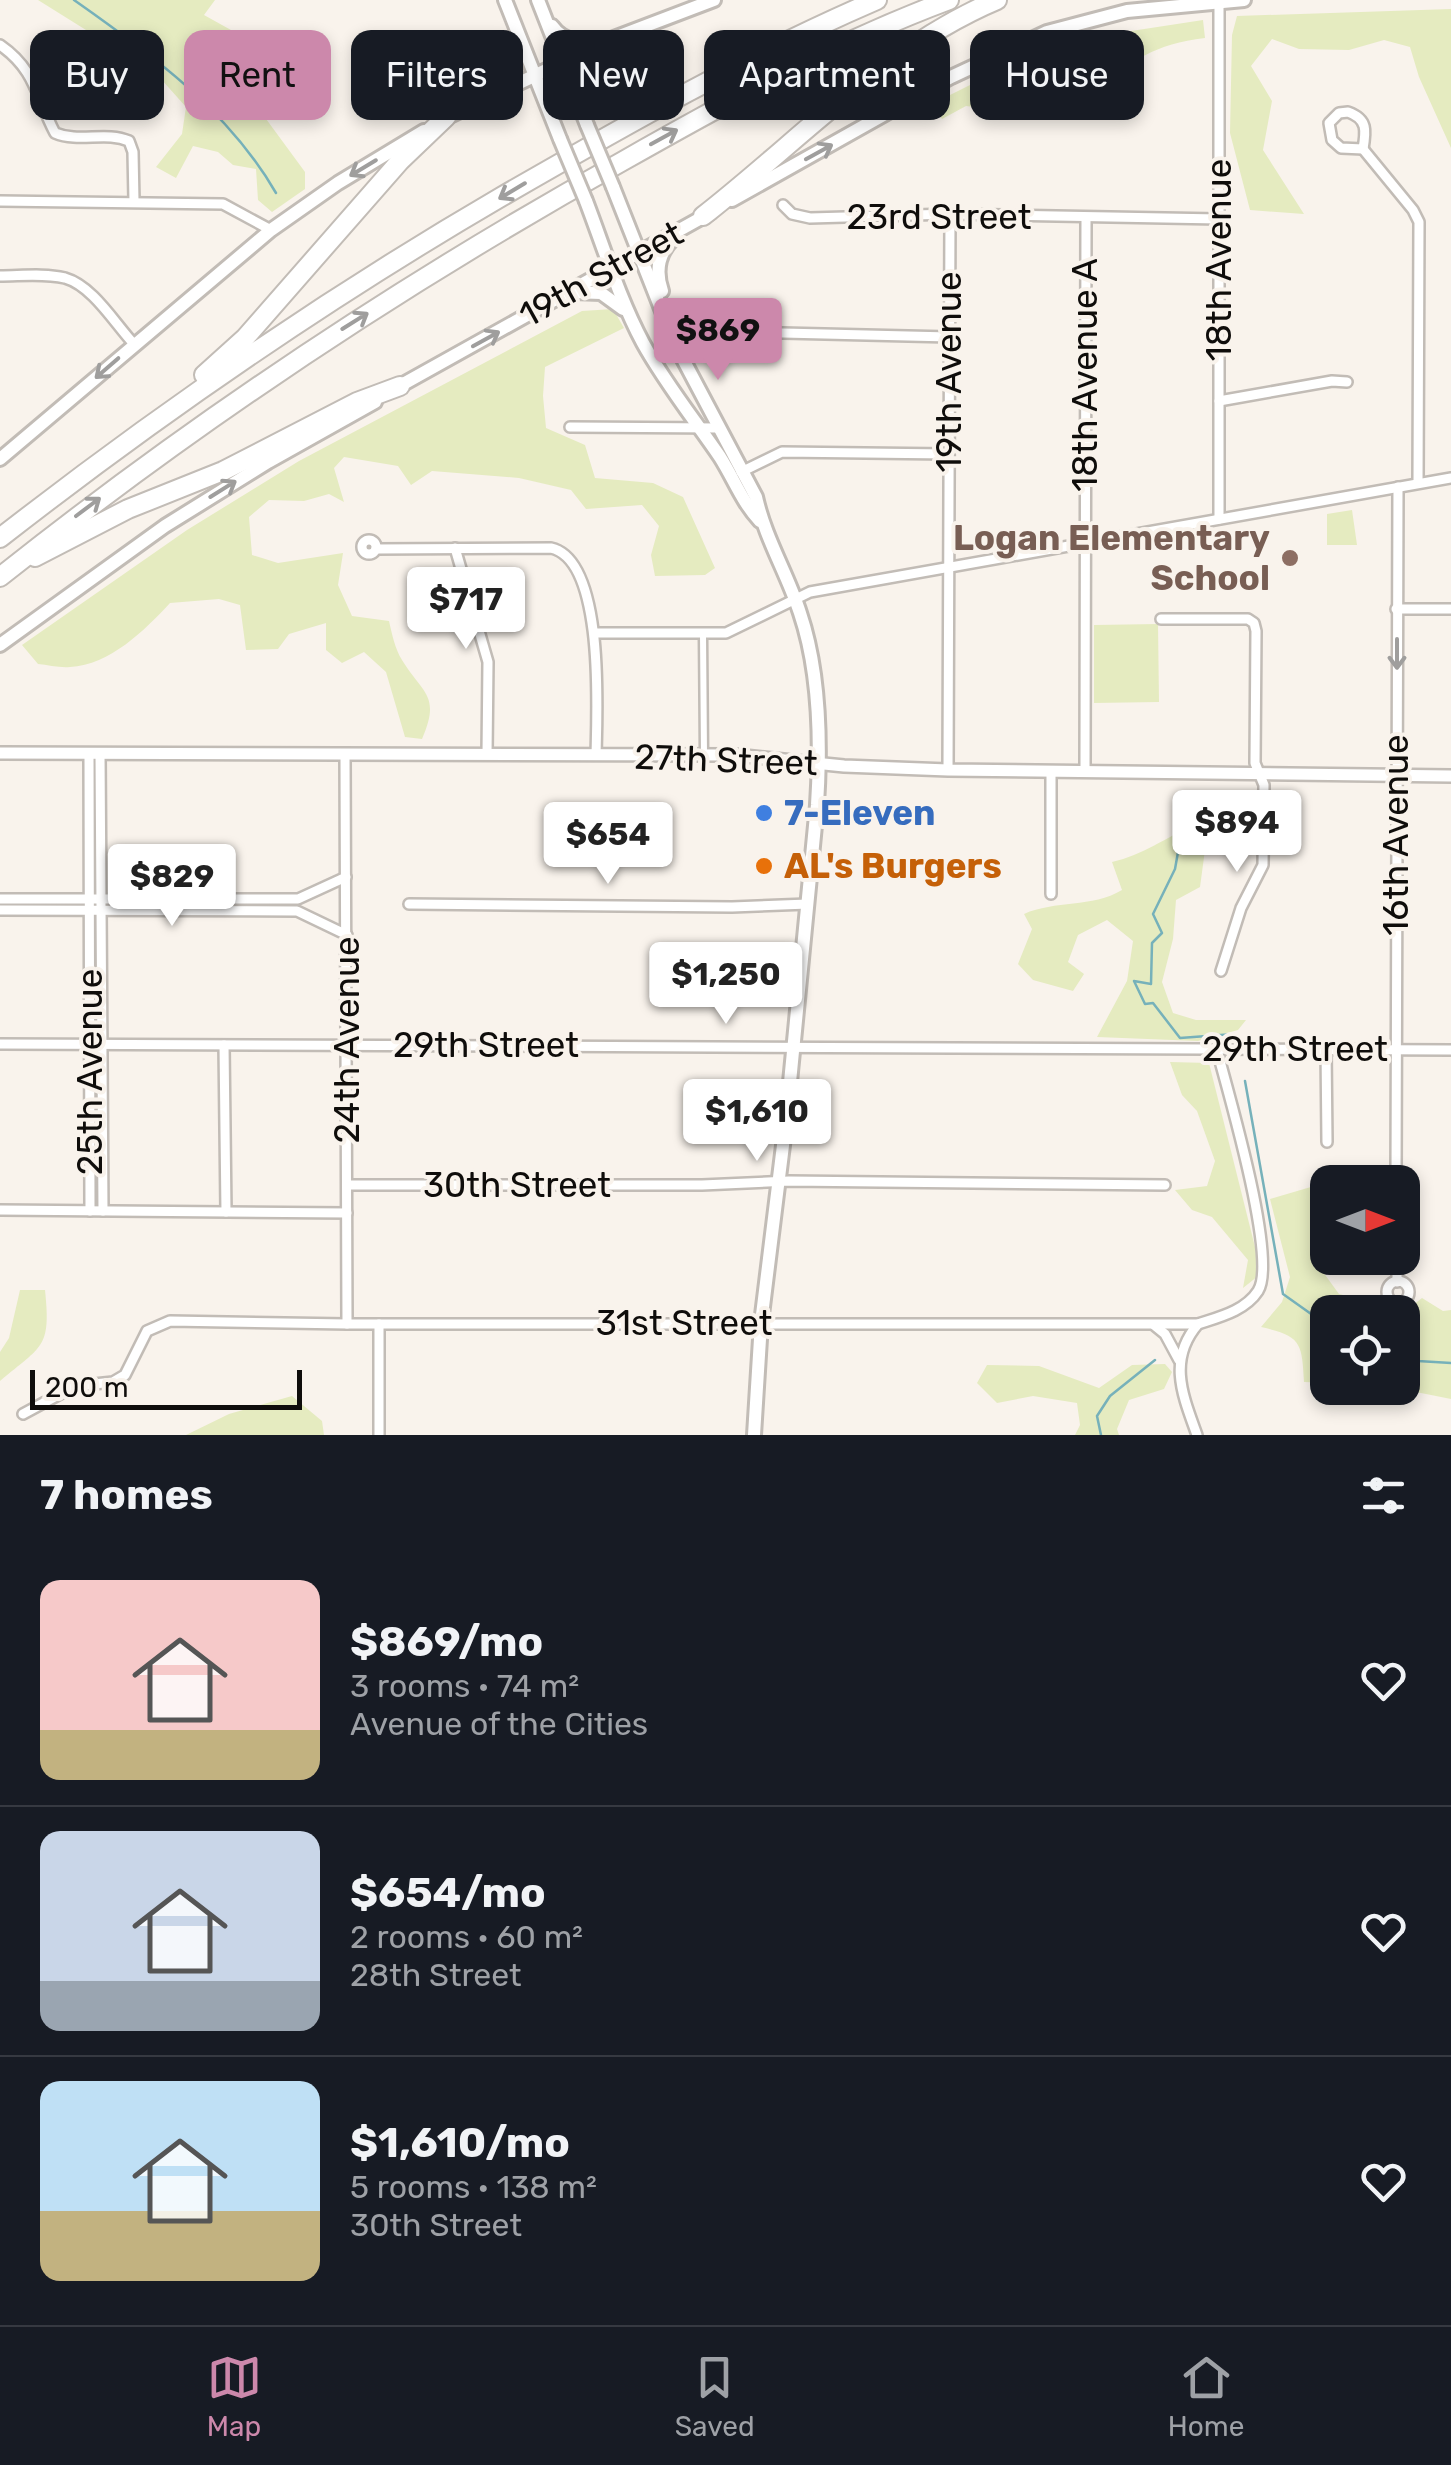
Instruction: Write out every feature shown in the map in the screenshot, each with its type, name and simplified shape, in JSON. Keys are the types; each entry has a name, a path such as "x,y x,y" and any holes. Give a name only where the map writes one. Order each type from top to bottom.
{"highway":[{"path":"0,538 126,442 305,318 476,212 676,98 877,0"},
{"path":"6,572 90,504 211,418 461,254 781,72 948,0"},
{"path":"696,220 877,73 936,33 997,0"},
{"path":"126,442 245,338 387,174 444,120"},
{"path":"6,572 128,509 222,470 357,402 400,386"}],"main road":[{"path":"505,0 635,326 660,373 737,476"},
{"path":"635,30 714,0"},
{"name":"19th Street","path":"0,645 165,526 400,386 952,77 1016,44 1094,18 1244,0"},
{"path":"541,7 555,30"},
{"path":"523,82 543,73"},
{"path":"0,459 271,230 443,120"},
{"path":"585,120 676,344 718,428"},
{"path":"696,220 666,245 658,279 747,508 762,522 795,597 812,658 819,763 808,904 761,1323 754,1435"},
{"path":"571,292 606,296 620,306 635,326"}],"street":[{"name":"18th Avenue","path":"1219,0 1219,519"},
{"path":"0,45 24,64 55,134 129,141 133,152 134,202"},
{"path":"1364,149 1367,135 1363,120 1348,112 1339,113 1330,123 1332,140 1341,148 1364,149 1413,210 1418,222 1418,483"},
{"path":"0,200 223,204 271,230"},
{"name":"23rd Street","path":"782,205 792,214 810,218 950,214 1219,220"},
{"name":"19th Avenue","path":"948,770 950,214"},
{"name":"18th Avenue A","path":"1085,771 1086,218"},
{"path":"0,276 71,280 134,344"},
{"path":"728,337 744,332 950,337"},
{"path":"1219,400 1332,380 1347,382"},
{"path":"570,427 718,428"},
{"path":"737,476 782,452 948,454"},
{"path":"595,633 703,634 734,630 795,597 948,565 1451,478"},
{"name":"16th Avenue","path":"1396,1165 1398,487"},
{"path":"455,548 488,662 487,754"},
{"path":"376,549 551,548 567,554 576,566 595,633 596,755"},
{"path":"1396,609 1451,609"},
{"path":"1161,619 1254,622 1256,763 1264,785 1263,866 1241,908 1221,971"},
{"path":"703,634 704,756"},
{"name":"27th Street","path":"0,753 754,756 948,770 1451,776"},
{"name":"25th Avenue","path":"94,753 103,1044 103,1211"},
{"name":"24th Avenue","path":"345,755 348,1324"},
{"path":"1051,772 1051,894"},
{"path":"0,910 298,899 346,876"},
{"path":"0,900 297,911 347,934"},
{"path":"409,904 808,904"},
{"name":"25th Avenue","path":"90,1211 96,905"},
{"name":"29th Street","path":"0,1044 1451,1050"},
{"path":"224,1044 226,1212"},
{"path":"1326,1049 1327,1142"},
{"path":"1198,1435 1178,1379 1179,1360 1198,1324 1242,1306 1260,1288 1265,1269 1217,1050"},
{"name":"30th Street","path":"348,1185 1165,1185"},
{"path":"0,1210 347,1214"},
{"path":"1397,1275 1397,1282"},
{"name":"31st Street","path":"23,1414 75,1386 113,1382 125,1376 147,1332 170,1320 348,1324 1198,1324"},
{"path":"379,1324 379,1435"},
{"path":"1154,1325 1179,1360"}],"green space":[{"path":"38,0 215,0 204,15 231,30 184,30 184,105 164,82 164,30 86,30"},
{"path":"1451,9 1451,148 1410,47 1384,40 1349,50 1299,49 1272,39 1251,66 1272,101 1263,150 1304,214 1250,210 1230,133 1232,35 1237,16"},
{"path":"1203,20 1205,38 1172,44 1144,57 1144,30 1138,30"},
{"path":"970,85 970,107 950,115 950,95"},
{"path":"184,120 267,120 305,172 305,189 272,212 258,200 256,169 233,165 218,152 193,146 176,178 156,167 182,134"},
{"path":"613,309 624,328 545,367 546,428 585,445 595,478 653,483 683,497 715,568 705,575 655,576 651,555 659,526 642,505 586,509 571,490 519,478 432,471 411,485 398,466 344,457 334,468 344,502 329,494 304,501 269,500 249,517 252,555 278,563 343,553 338,585 352,616 389,621 400,656 427,696 430,713 422,739 405,737 386,672 364,652 342,663 326,650 326,623 289,634 278,649 246,650 240,605 219,599 170,603 126,644 85,665 38,664 22,645 187,530 299,461 582,311"},
{"path":"1352,510 1357,545 1327,545 1327,514"},
{"path":"1158,624 1159,702 1094,703 1094,625"},
{"path":"1195,825 1207,835 1200,887 1176,900 1173,939 1162,982 1173,1013 1196,1020 1246,1020 1238,1030 1198,1041 1097,1037 1127,981 1133,941 1107,920 1078,935 1068,962 1084,974 1073,991 1033,980 1018,964 1032,929 1024,914 1098,899 1122,890 1112,862"},
{"path":"1170,1062 1209,1063 1259,1263 1258,1276 1243,1288 1248,1260 1212,1217 1192,1210 1175,1190 1207,1186 1215,1161 1197,1111 1182,1095"},
{"path":"1310,1187 1310,1275 1325,1275 1343,1295 1310,1295 1310,1382 1304,1382 1297,1343 1261,1327 1282,1302 1290,1277 1270,1199"},
{"path":"20,1290 45,1290 45,1335 35,1352 0,1381 0,1352 9,1338"},
{"path":"1420,1300 1443,1311 1451,1310 1451,1399 1420,1393"},
{"path":"1165,1364 1172,1372 1164,1389 1129,1400 1117,1429 1119,1435 1075,1435 1080,1425 1077,1403 1033,1396 997,1403 977,1383 987,1365 1039,1366 1099,1388 1132,1365"},
{"path":"292,1396 322,1421 324,1435 186,1435 229,1414"}],"waterway":[{"path":"74,0 186,86 235,135 276,193"},
{"path":"1183,824 1175,869 1153,914 1162,933 1152,943 1151,984 1134,981 1145,1004 1153,1003 1180,1038 1234,1034"},
{"path":"1245,1081 1283,1294 1310,1313"},
{"path":"1101,1435 1097,1416 1110,1396 1155,1360"},
{"path":"1420,1361 1451,1363"}],"place":[{"name":"Logan Elementary School","path":"1290,558"},
{"name":"7-Eleven","path":"764,813"},
{"name":"AL's Burgers","path":"764,866"}]}
